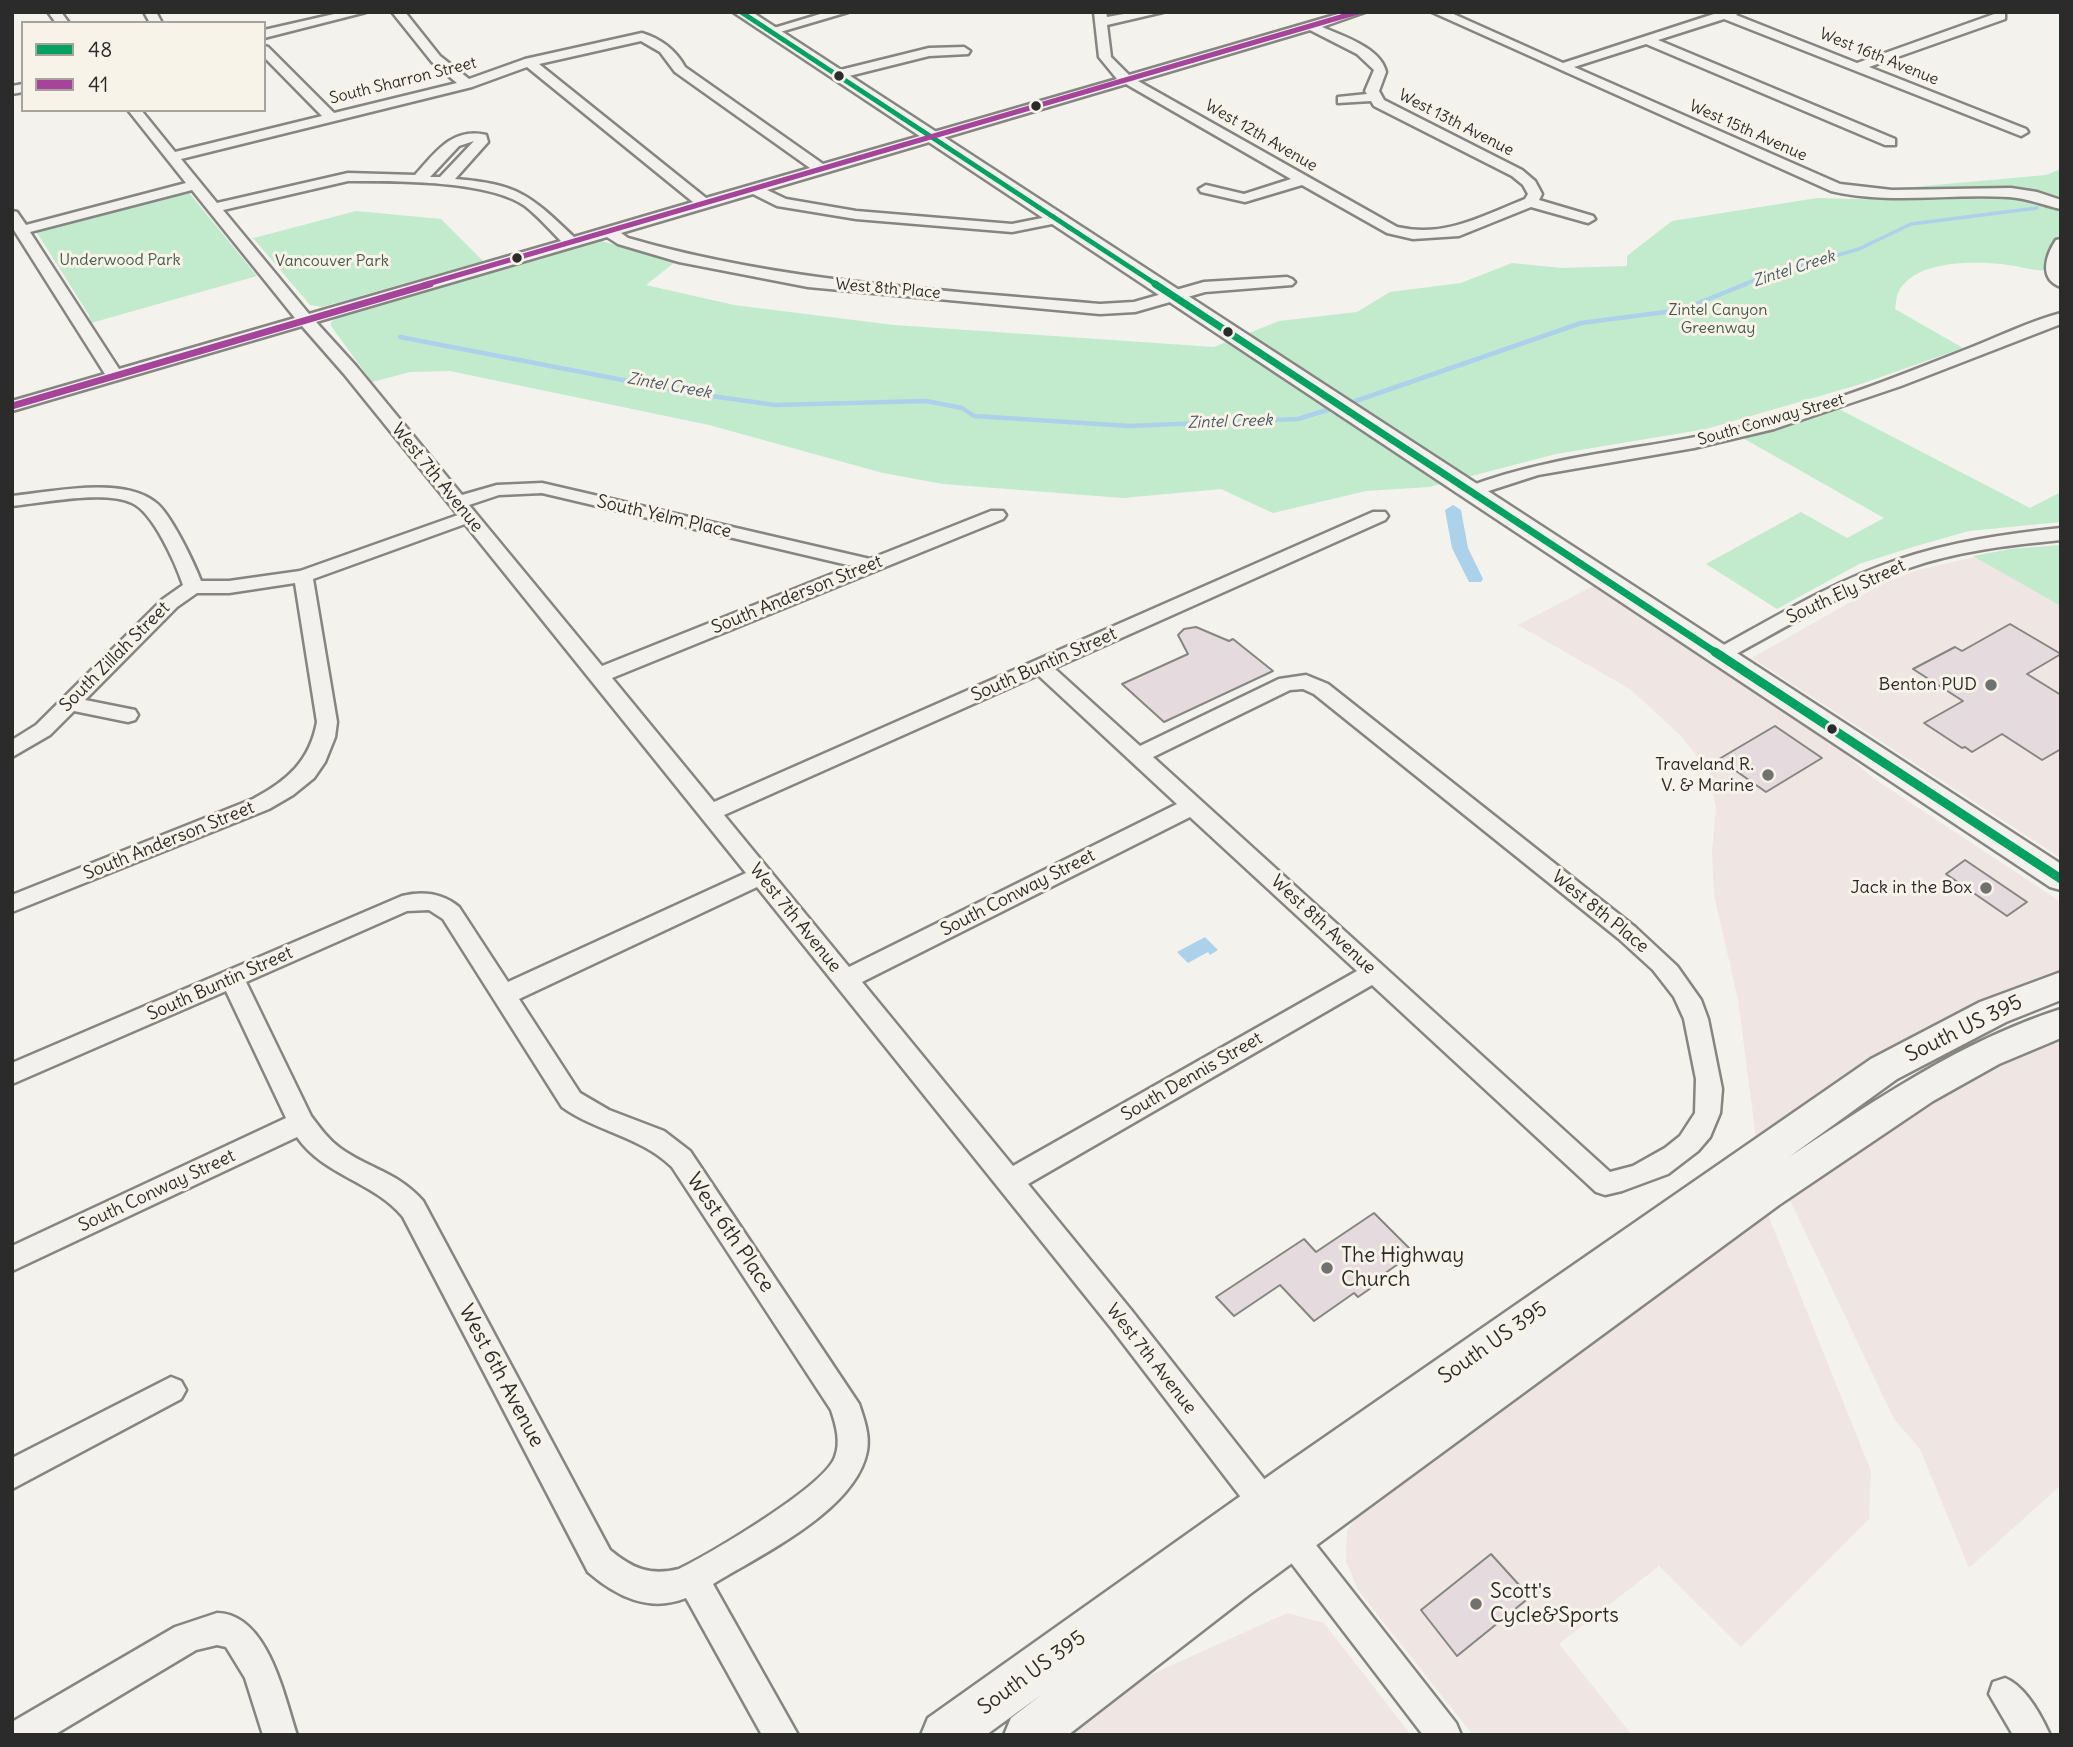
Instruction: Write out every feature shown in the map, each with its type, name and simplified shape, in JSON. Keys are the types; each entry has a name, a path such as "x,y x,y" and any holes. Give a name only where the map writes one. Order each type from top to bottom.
{"highway":[{"name":"South US 395","path":"1028,1735 1234,1578 1278,1521 1884,1069 1993,1012 2061,985"},
{"name":"South US 395","path":"945,1735 1278,1521 1920,1090 1986,1054 2061,1023"}],"main road":[{"path":"741,12 2061,879"}],"street":[{"path":"266,33 331,15 360,12"},
{"path":"398,12 436,59 467,84"},
{"path":"769,31 842,12"},
{"path":"1100,17 1157,12"},
{"path":"12,406 1359,12"},
{"name":"West 15th Avenue","path":"1438,12 1836,188 1878,195 2026,194 2061,205"},
{"path":"1562,67 1729,13"},
{"name":"West 16th Avenue","path":"1729,13 2021,132"},
{"path":"1857,67 2001,16"},
{"name":"West 12th Avenue","path":"1100,17 1105,61 1126,79 1400,233 1427,236 1454,233 1530,202"},
{"name":"West 13th Avenue","path":"1311,26 1366,54 1376,62 1380,67 1380,74 1372,91 1374,97 1388,108 1528,181 1535,194 1530,202"},
{"name":"South Sharron Street","path":"172,157 467,84 529,62 642,37 651,40 676,58 680,68 820,169"},
{"path":"1647,40 1890,142"},
{"path":"837,75 929,52 964,51"},
{"path":"266,52 331,117"},
{"path":"529,62 704,204"},
{"path":"1343,100 1374,97"},
{"name":"West 7th Avenue","path":"136,112 305,320 350,370 1009,1182 1444,1735"},
{"path":"419,180 457,139 470,136 481,138 481,142 444,182"},
{"path":"1432,147 1452,140"},
{"path":"215,208 348,177 493,186 530,203 572,243"},
{"path":"1206,189 1245,198 1302,180"},
{"path":"22,230 195,185"},
{"path":"755,189 782,203 856,215 1012,228 1057,219"},
{"path":"1530,202 1588,219"},
{"path":"12,215 115,376"},
{"name":"West 8th Place","path":"610,231 623,241 684,259 808,282 1100,309 1135,307 1204,286 1287,282"},
{"path":"2061,243 2053,257 2052,268 2061,282"},
{"name":"South Conway Street","path":"1462,484 1498,480 1534,470 1687,444 1749,429 1812,410 2061,318"},
{"name":"South Yelm Place","path":"462,510 497,490 542,488 871,565"},
{"path":"12,501 108,494 142,499 156,514 193,587 229,587 303,576 462,510"},
{"name":"South Anderson Street","path":"597,676 997,515"},
{"name":"South Buntin Street","path":"709,813 1379,516"},
{"name":"South Ely Street","path":"1720,655 1853,586 1903,564 1981,544 2061,534"},
{"name":"South Anderson Street","path":"12,904 261,804 280,794 316,763 326,738 327,722 303,576"},
{"name":"South Zillah Street","path":"12,750 43,730 170,603 193,587"},
{"name":"West 8th Avenue","path":"1040,666 1605,1184"},
{"name":"West 8th Place","path":"1138,756 1286,684 1306,682 1321,689 1656,958 1690,1002 1710,1093 1702,1130 1681,1150 1652,1170 1605,1184"},
{"path":"68,703 128,715"},
{"name":"South Conway Street","path":"844,980 1193,806"},
{"path":"504,995 761,876"},
{"name":"South Buntin Street","path":"12,1074 402,904 430,901"},
{"name":"West 6th Place","path":"430,901 442,905 451,913 571,1100 597,1117 653,1135 668,1145 681,1159 844,1404 850,1418 852,1450 847,1467 827,1496 693,1579"},
{"name":"South Dennis Street","path":"1009,1182 1374,972"},
{"name":"West 6th Avenue","path":"232,979 302,1123 322,1150 392,1188 404,1196 413,1209 599,1561 626,1582 643,1588 660,1590 693,1579"},
{"name":"South Conway Street","path":"12,1259 302,1123"},
{"path":"12,1475 171,1390"},
{"path":"693,1579 781,1735"},
{"path":"22,1735 186,1638 204,1631 225,1629 237,1634 248,1647 280,1735"},
{"path":"2005,1694 2033,1735"}],"shaded area":[{"path":"2061,545 2061,858 1752,658 1884,583 1918,570 2010,549"},
{"path":"1593,586 1843,752 1873,778 2061,902 2061,974 1851,1076 1756,1138 1738,999 1714,895 1712,851 1716,808 1709,772 1681,736 1630,689 1518,625"},
{"path":"2061,1033 2061,1485 1969,1568 1920,1449 1894,1419 1787,1194 1954,1086"},
{"path":"1766,1210 1871,1471 1869,1519 1741,1647 1659,1566 1559,1644 1632,1735 1473,1735 1358,1590 1346,1561 1347,1531 1364,1507"},
{"path":"1287,1613 1324,1623 1411,1735 1070,1735 1148,1676"}],"green space":[{"name":"Zintel Canyon Greenway","path":"2061,169 2061,265 2042,270 1995,264 1947,265 1917,274 1906,282 1898,293 1895,309 1963,348 1861,384 1706,429 1556,454 1429,487 1366,491 1273,513 1221,489 1123,498 943,484 883,473 709,425 450,371 410,372 372,382 331,326 331,322 338,317 598,240 675,262 646,285 734,305 894,325 1214,347 1279,321 1357,312 1390,292 1461,283 1512,263 1562,268 1627,266 1627,256 1672,221 1817,198 1896,200 1891,189 2046,175"},
{"name":"Underwood Park","path":"186,189 257,276 91,323 89,315 34,228"},
{"name":"Vancouver Park","path":"356,211 441,219 483,261 322,307 310,305 254,239 250,239"},
{"path":"1837,408 2030,508 2061,492 2061,522 1969,531 1916,546 1859,564 1777,609 1706,564 1801,512 1847,538 1884,518 1741,437"},
{"path":"2061,545 2061,606 1973,556 2011,549"}],"water":[{"path":"1205,937 1218,950 1210,955 1208,952 1188,963 1177,952"}],"building":[{"name":"Benton PUD","path":"2010,624 2061,654 2027,674 2061,695 2061,749 2042,760 2002,734 1972,752 1924,723 1963,701 1913,669 1955,647 1962,651"},
{"path":"1196,627 1229,641 1233,639 1273,671 1164,722 1122,684 1188,654 1178,635 1184,629"},
{"name":"Traveland R. V. & Marine","path":"1775,726 1822,758 1766,792 1719,759"},
{"name":"Jack in the Box","path":"1965,860 2027,902 2007,916 1946,874"},
{"name":"The Highway Church","path":"1374,1213 1414,1253 1371,1283 1374,1286 1358,1297 1354,1293 1314,1321 1280,1285 1234,1316 1216,1297 1304,1239 1316,1252"},
{"name":"Scott's Cycle&Sports","path":"1491,1554 1530,1597 1457,1656 1421,1610"}],"waterway":[{"name":"Zintel Creek","path":"1742,285 1859,249 1911,224 2037,208"},
{"name":"Zintel Creek","path":"1347,404 1581,323 1681,310 1746,284"},
{"name":"Zintel Creek","path":"400,337 690,393 775,405 926,401 962,408 974,416 1130,426 1298,419 1337,407"},
{"path":"1453,510 1460,548 1475,579"}],"transit line":[{"name":"48","path":"741,12 2061,879"},
{"name":"41","path":"12,406 1358,12"}],"place":[{"name":"Benton PUD","path":"1991,685"},
{"name":"Traveland R. V. & Marine","path":"1768,775"},
{"name":"Jack in the Box","path":"1986,888"},
{"name":"The Highway Church","path":"1327,1268"},
{"name":"Scott's Cycle&Sports","path":"1476,1604"}]}
